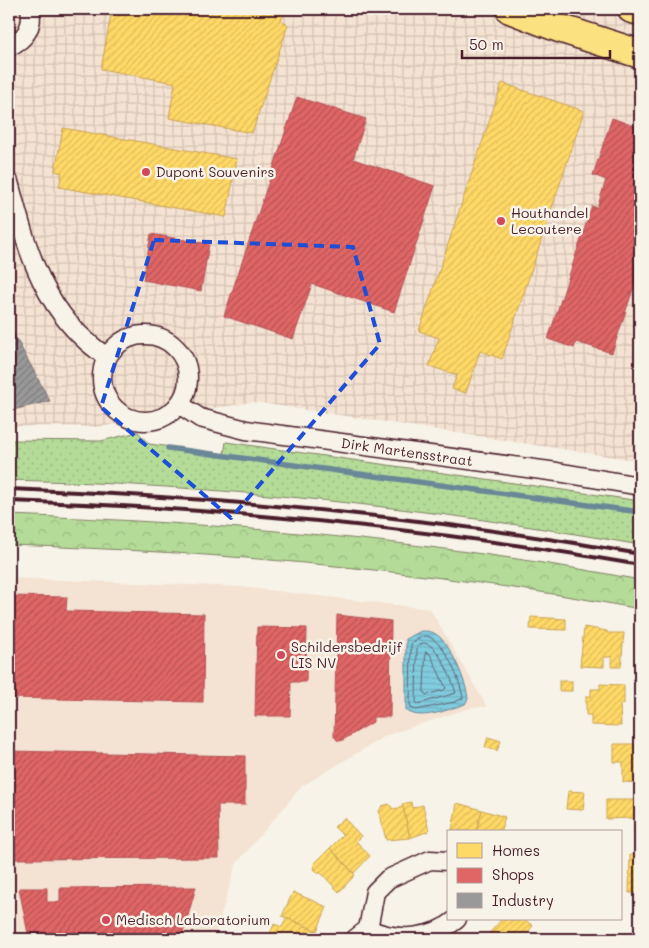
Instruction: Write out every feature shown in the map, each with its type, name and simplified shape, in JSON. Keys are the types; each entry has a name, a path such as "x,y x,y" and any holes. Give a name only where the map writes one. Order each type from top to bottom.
{"highway":[{"path":"510,9 559,28 640,54"},
{"path":"632,9 640,11"}],"street":[{"path":"9,46 21,40 28,32 31,21 30,9"},
{"path":"9,182 37,270 50,296 68,325 88,345 107,357"},
{"path":"152,335 168,341 181,353 188,370 187,388 179,404 166,416 148,421 130,418 120,413 106,397 102,387 102,368 107,357 118,344 134,336 152,335"},
{"name":"Dirk Martensstraat","path":"179,404 200,418 246,430 557,472 640,486"},
{"path":"447,861 430,860 388,879 375,892 361,934 415,938 447,927 456,920"}],"highlighted area":[{"path":"154,240 353,247 380,344 231,518 101,407"}],"shaded area":[{"path":"9,9 640,9 640,461 253,402 98,427 9,426"},
{"path":"9,578 241,587 430,609 487,707 473,707 387,735 302,786 236,864 214,939 9,939"}],"green space":[{"path":"138,432 149,444 224,454 226,442 640,501 640,545 483,520 326,500 167,487 9,480 9,440 101,441"},
{"path":"9,515 88,518 247,529 405,544 483,554 640,580 640,609 562,595 405,573 167,552 9,545"}],"water":[{"path":"421,631 435,634 447,646 465,683 468,699 465,704 426,715 419,715 406,710 406,639"}],"building: Homes":[{"path":"112,9 288,9 281,20 288,25 252,133 169,118 175,83 101,69"},
{"name":"Houthandel Lecoutere","path":"502,83 584,111 502,359 480,351 466,393 452,389 457,375 429,366 439,338 419,331"},
{"name":"Dupont Souvenirs","path":"63,128 237,159 226,217 59,187 62,173 55,171"},
{"path":"531,617 566,619 566,630 530,629"},
{"path":"584,627 607,631 607,633 624,633 621,667 612,667 612,657 604,657 604,667 580,666"},
{"path":"559,681 572,681 572,691 559,691"},
{"path":"600,684 624,685 624,704 620,704 621,726 591,725 591,715 586,715 586,696 591,696 591,689 600,689"},
{"path":"488,737 501,741 497,751 485,747"},
{"path":"614,744 640,744 640,783 623,782 623,762 614,762"},
{"path":"568,791 585,792 583,810 566,809"},
{"path":"606,800 640,800 640,833 634,833 634,818 606,819"},
{"path":"411,802 412,808 423,805 429,831 410,838 402,804"},
{"path":"457,803 482,810 477,830 452,830"},
{"path":"389,804 393,809 403,807 410,838 386,840 379,811 382,806"},
{"path":"482,810 505,817 501,830 477,830"},
{"path":"344,818 361,836 356,841 370,856 354,873 330,848 343,835 334,827"},
{"path":"330,848 355,875 339,892 320,872 319,874 314,869 313,865"},
{"path":"630,855 640,855 640,893 629,893"},
{"path":"293,892 327,907 317,931 282,916"},
{"path":"286,918 317,931 313,939 277,939 269,936 274,924 282,927"},
{"path":"501,920 525,920 533,926 522,939 485,938"}],"building: Shops":[{"path":"297,97 366,119 353,159 435,186 394,312 312,284 293,339 224,316"},
{"path":"612,118 640,128 640,268 612,353 576,342 574,348 548,339 592,206 597,208 606,180 593,175"},
{"path":"151,234 209,244 201,291 143,280"},
{"path":"9,596 67,597 66,611 204,614 203,702 9,698"},
{"path":"337,615 391,621 390,717 373,717 373,722 341,741 337,740 334,736"},
{"name":"Schildersbedrijf LIS NV","path":"257,627 307,628 306,682 291,682 290,716 255,716"},
{"path":"9,751 245,756 245,805 218,805 219,858 9,859"},
{"name":"Medisch Laboratorium","path":"196,887 182,937 91,939 29,939 19,888 47,888 47,902 60,902 60,888"}],"building: Industry":[{"path":"9,325 50,401 9,411"}],"waterway":[{"path":"168,448 640,512"}],"railway":[{"path":"9,489 247,503 405,519 483,529 640,554"},
{"path":"9,501 168,509 326,522 483,540 640,565"}],"place":[{"name":"Dupont Souvenirs","path":"146,172"},
{"name":"Houthandel Lecoutere","path":"501,221"},
{"name":"Schildersbedrijf LIS NV","path":"281,655"},
{"name":"Medisch Laboratorium","path":"106,920"}]}
